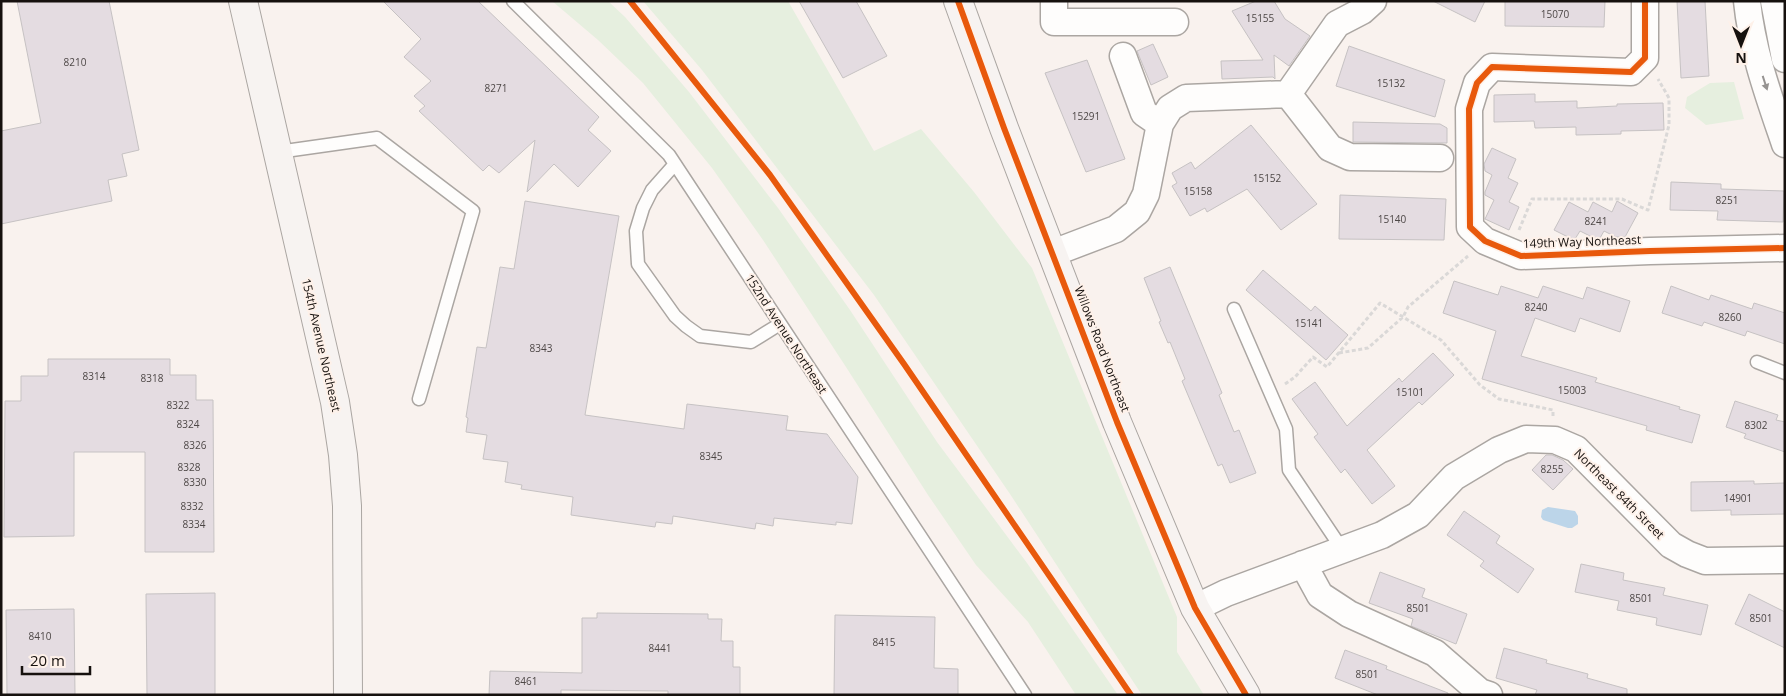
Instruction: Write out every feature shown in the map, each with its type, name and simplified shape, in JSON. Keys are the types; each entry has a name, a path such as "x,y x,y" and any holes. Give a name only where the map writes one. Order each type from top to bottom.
{"street":[{"name":"154th Avenue Northeast","path":"243,1 335,402 343,456 347,506 348,695"},
{"name":"Willows Road Northeast","path":"958,1 1004,128 1117,422 1195,608 1246,695"},
{"path":"1054,1 1054,22 1175,22"},
{"path":"1288,94 1337,24 1362,11 1373,1"},
{"path":"1645,1 1645,58"},
{"path":"1747,1 1749,24 1757,59 1785,144"},
{"path":"1774,1 1785,59"},
{"path":"1122,56 1144,113 1160,124"},
{"name":"149th Way Northeast","path":"1645,58 1631,72 1492,67 1477,83 1470,109 1470,227 1485,241 1521,256 1785,248"},
{"path":"1053,253 1116,229 1137,212 1146,194 1160,124 1170,108 1186,98 1288,94"},
{"path":"1288,94 1330,148 1350,157 1440,158"},
{"name":"Northeast 84th Street","path":"1195,608 1226,593 1382,535 1418,515 1454,478 1499,450 1526,439 1555,440 1576,449 1671,545 1687,554 1705,561 1785,560"},
{"path":"1302,564 1320,595 1348,614 1435,653 1480,692 1489,695"}],"lane":[{"name":"152nd Avenue Northeast","path":"513,1 669,155 1025,695"},
{"path":"278,152 377,138 473,211 419,400"},
{"path":"675,164 652,190 643,208 636,231 638,264 675,316 700,336 751,342 780,324"},
{"path":"1234,309 1286,429 1289,470 1342,549"},
{"path":"1757,362 1785,373"}],"path":[{"path":"1518,231 1532,199 1622,199 1648,210 1669,125 1669,98 1645,58"},
{"path":"1338,353 1368,348 1403,317 1408,307 1468,256"},
{"path":"1295,377 1313,358 1326,367 1380,303 1441,340 1480,385 1499,400 1553,410 1555,440"}],"green space":[{"path":"552,1 608,1 625,17 689,92 778,208 850,310 937,442 1027,563 1118,695 1076,695 1028,622 976,565 928,495 763,240 712,168 643,83 598,40"},
{"path":"643,1 788,1 874,151 921,129 974,192 1032,268 1177,617 1177,652 1204,695 1142,695 1010,494 874,295 702,70"},
{"path":"1734,82 1744,119 1706,125 1685,108 1687,97 1710,83"}],"water":[{"path":"1548,507 1575,511 1578,516 1578,524 1568,528 1543,520 1541,517 1542,510"}],"building":[{"path":"17,1 109,1 139,150 122,154 127,176 108,180 112,201 1,224 1,131 41,123"},
{"path":"383,1 478,1 599,117 588,130 611,151 578,187 554,164 527,192 535,140 499,173 489,165 483,171 419,111 425,106 414,96 431,81 404,57 421,39"},
{"path":"799,1 856,1 887,56 843,78"},
{"path":"1256,1 1274,1 1285,19 1310,36 1289,66 1274,55 1275,79 1273,77 1222,79 1221,61 1263,60 1232,11"},
{"path":"1433,1 1485,1 1475,22"},
{"path":"1505,1 1605,1 1604,27 1505,26"},
{"path":"1677,1 1705,1 1709,76 1681,78"},
{"path":"1153,44 1168,77 1151,85 1137,51"},
{"path":"1349,46 1445,80 1435,117 1336,86"},
{"path":"1087,60 1125,159 1086,172 1045,73"},
{"path":"1535,94 1535,102 1577,101 1577,108 1617,106 1617,104 1663,103 1664,130 1621,131 1621,134 1576,135 1576,127 1535,128 1534,121 1494,122 1494,95"},
{"path":"1353,122 1440,124 1447,128 1447,143 1353,142"},
{"path":"1251,125 1317,204 1281,230 1247,189 1207,212 1205,208 1190,216 1172,186 1177,183 1172,173 1191,162 1195,169"},
{"path":"1492,148 1516,159 1508,178 1518,183 1509,202 1519,207 1509,230 1485,219 1494,200 1485,195 1492,175 1485,171 1484,164"},
{"path":"1671,182 1721,184 1721,189 1784,191 1783,222 1717,220 1718,211 1670,210"},
{"path":"1340,195 1446,199 1444,240 1339,239"},
{"path":"525,201 619,216 585,415 684,429 687,404 788,416 786,430 827,434 858,477 852,524 836,522 836,525 774,518 773,526 756,523 755,529 673,516 672,524 656,522 655,527 571,515 573,497 521,489 522,485 505,482 508,462 483,459 487,435 466,432 468,418 466,417 477,347 486,348 500,267 514,269"},
{"path":"1617,201 1638,213 1625,237 1616,237 1604,231 1600,238 1594,238 1580,231 1575,239 1572,239 1554,230 1569,202 1588,212 1593,202 1612,212"},
{"path":"1170,267 1222,393 1219,395 1234,432 1239,430 1256,473 1230,483 1222,464 1218,466 1182,381 1185,379 1170,342 1168,343 1159,322 1161,321 1144,278"},
{"path":"1263,270 1311,311 1315,306 1348,335 1326,360 1246,290"},
{"path":"1454,281 1498,295 1501,286 1538,298 1543,286 1583,299 1587,287 1630,301 1620,332 1580,318 1575,332 1535,318 1521,356 1597,378 1595,382 1680,407 1679,409 1700,415 1692,443 1646,430 1647,426 1482,379 1496,331 1443,313"},
{"path":"1671,286 1709,300 1711,295 1752,309 1754,303 1785,313 1785,344 1747,331 1745,336 1704,322 1702,326 1662,313"},
{"path":"1433,353 1454,375 1422,405 1419,402 1367,450 1395,486 1372,504 1345,469 1341,473 1314,437 1318,434 1292,399 1315,382 1347,426 1399,378 1402,382"},
{"path":"48,359 170,359 170,375 196,375 196,400 213,400 214,552 145,552 145,452 74,452 74,536 4,537 5,401 21,401 21,376 48,376"},
{"path":"1735,401 1778,415 1776,420 1785,422 1785,452 1744,438 1746,434 1726,427"},
{"path":"1546,455 1552,455 1563,460 1573,469 1553,490 1532,470"},
{"path":"1754,481 1754,484 1785,483 1785,514 1731,515 1731,510 1691,511 1691,482"},
{"path":"1464,511 1500,536 1496,543 1534,569 1518,593 1480,566 1484,561 1447,535"},
{"path":"1581,564 1624,573 1623,580 1665,588 1663,595 1708,605 1701,635 1656,625 1657,618 1617,610 1619,601 1575,592"},
{"path":"1380,572 1425,589 1422,597 1467,614 1456,644 1411,626 1413,619 1369,603"},
{"path":"215,593 215,695 147,695 146,594"},
{"path":"1749,594 1785,612 1785,648 1735,624"},
{"path":"74,609 75,695 7,695 6,610"},
{"path":"597,613 708,614 708,619 722,619 721,641 733,641 733,667 740,667 740,695 668,695 668,691 561,690 561,695 489,695 490,671 582,673 582,618 597,618"},
{"path":"835,615 935,617 934,668 958,669 958,695 834,695"},
{"path":"1504,648 1547,660 1546,663 1588,674 1587,678 1627,689 1627,695 1535,695 1537,690 1496,678"},
{"path":"1345,650 1387,666 1386,669 1448,693 1448,695 1378,695 1335,678"}],"cycle path":[{"path":"630,1 770,175 904,364 1131,695"},
{"path":"958,1 1004,128 1117,422 1195,608 1246,695"},
{"path":"1645,1 1645,58 1631,72 1492,67 1477,83 1469,109 1470,227 1485,241 1521,256 1785,248"}]}
